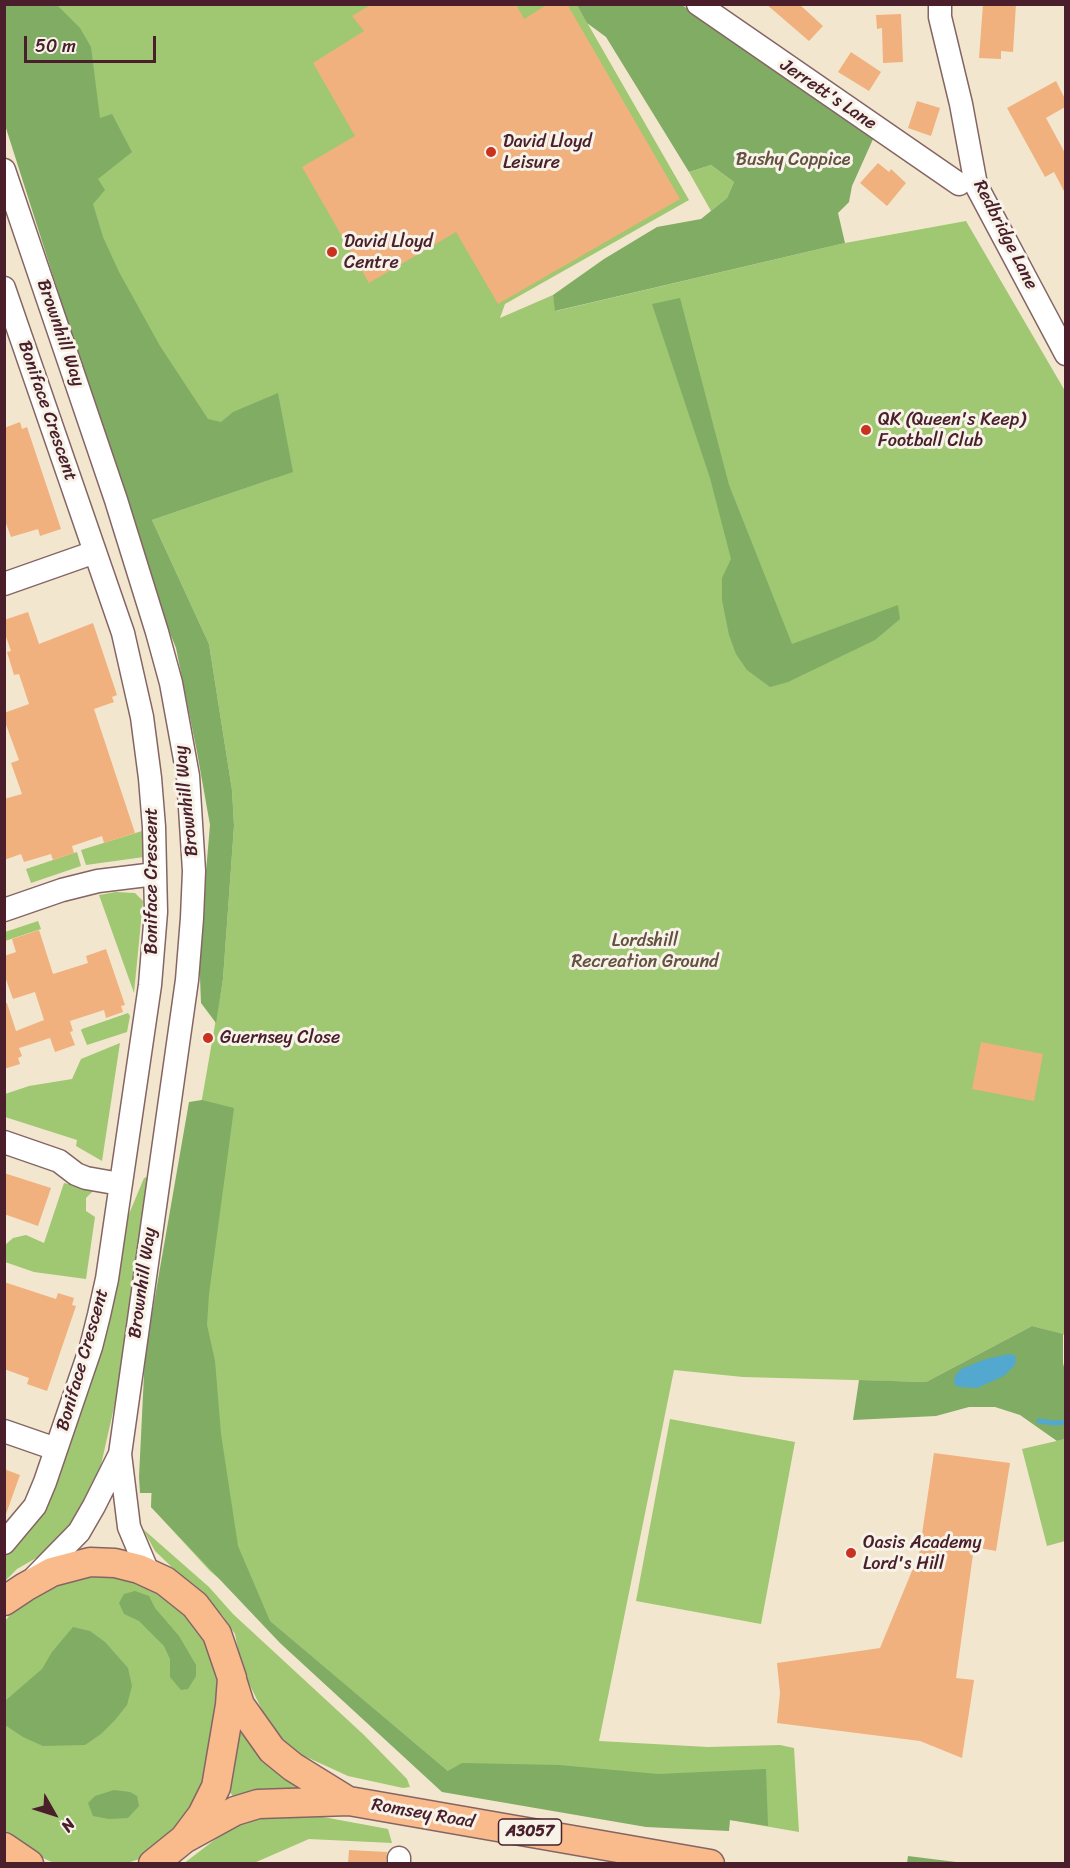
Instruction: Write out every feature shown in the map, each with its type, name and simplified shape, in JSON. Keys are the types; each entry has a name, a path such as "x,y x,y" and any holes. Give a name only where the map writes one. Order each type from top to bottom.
{"main road":[{"name":"Romsey Road","path":"15,1594 52,1572 90,1562 115,1563 148,1572 165,1581 195,1605 217,1634 240,1705 272,1750 293,1767 349,1802"},
{"path":"153,1863 184,1839 202,1815 216,1788 229,1714 232,1678"},
{"name":"Romsey Road","path":"184,1839 235,1811 258,1804 349,1802 710,1863"}],"street":[{"name":"Jerrett's Lane","path":"698,4 959,184"},
{"name":"Redbridge Lane","path":"939,4 976,185 1065,354"},
{"name":"Brownhill Way","path":"4,170 116,500 157,632 171,683 188,776 194,871 187,980 120,1454 129,1527 148,1572"},
{"name":"Boniface Crescent","path":"4,288 123,633 142,717 150,778 155,874 154,953 107,1279 99,1315 91,1347 45,1482 35,1506 4,1543"},
{"path":"4,584 95,552"},
{"path":"4,910 62,890 98,881 155,874"},
{"path":"4,1142 59,1161 76,1174 86,1178 120,1184"},
{"path":"4,1431 56,1449"},
{"name":"Brownhill Way","path":"15,1594 79,1532 120,1454"}],"green space":[{"name":"Lordshill Recreation Ground","path":"4,5 577,5 689,200 505,304 500,318 553,295 556,311 845,243 966,221 1065,391 1065,1335 1032,1326 926,1382 743,1377 674,1370 599,1741 708,1747 780,1745 794,1748 799,1832 448,1771 210,1571 151,1507 154,1373 223,979 234,826 232,790 209,644 152,520 278,477 138,515"},
{"path":"4,5 57,5 80,28 91,47 100,118 112,114 132,152 98,179 105,190 93,204 103,237 119,272 160,346 208,419 221,422 233,412 278,393 293,472 152,520 209,644 232,790 234,826 223,979 216,1023 201,1003 199,952 210,825 176,648 155,596 5,125"},
{"name":"Bushy Coppice","path":"577,5 682,5 874,137 852,186 849,202 838,213 845,243 555,311 553,295 604,259 657,227 701,219 727,198 734,182 711,165 689,172 606,37 587,23"},
{"path":"711,165 734,182 727,198 711,211 689,172"},
{"path":"680,298 729,485 792,644 898,605 900,619 875,640 788,682 770,687 747,670 736,654 729,635 722,600 722,578 731,559 710,478 652,304"},
{"path":"142,831 144,857 86,865 81,850"},
{"path":"77,852 81,866 31,883 26,869"},
{"path":"116,892 135,893 143,901 134,993 99,895"},
{"path":"38,921 41,929 5,941 5,932"},
{"path":"128,1013 130,1016 127,1032 87,1045 82,1029"},
{"path":"120,1043 102,1161 76,1146 77,1140 5,1117 5,1094 29,1086 72,1079 81,1059"},
{"path":"202,1100 234,1108 209,1294 207,1325 215,1361 221,1434 238,1546 270,1621 448,1771 462,1763 559,1765 658,1774 766,1769 768,1826 730,1820 729,1831 646,1827 442,1792 280,1643 151,1507 152,1493 140,1493 145,1354 189,1102"},
{"path":"156,1174 127,1350 96,1487 72,1526 52,1549 17,1569 5,1581 5,1551 29,1526 124,1226 144,1178"},
{"path":"64,1183 94,1190 86,1198 86,1211 95,1217 86,1279 34,1272 5,1262 5,1245 13,1238 26,1235 44,1243"},
{"path":"1032,1326 1063,1334 1063,1363 1066,1375 1065,1439 1057,1441 1020,1415 995,1407 969,1407 936,1416 853,1420 859,1380 926,1382"},
{"path":"670,1419 795,1442 761,1624 636,1601"},
{"path":"1065,1439 1065,1541 1047,1546 1022,1449"},
{"path":"143,1529 209,1587 233,1614 364,1735 407,1779 410,1787 403,1788 348,1776 302,1755 286,1743 266,1718 242,1669 235,1634 223,1616 155,1551"},
{"path":"117,1573 179,1602 215,1657 220,1687 214,1753 189,1821 143,1858 127,1863 54,1863 32,1853 5,1833 5,1621 17,1606 60,1579"},
{"path":"135,1591 149,1596 155,1608 179,1636 196,1665 196,1676 188,1689 181,1690 170,1677 170,1659 164,1646 139,1621 124,1614 119,1603 124,1594"},
{"path":"73,1627 90,1631 105,1642 128,1668 132,1686 127,1705 101,1734 85,1745 43,1746 5,1725 5,1701 42,1669 52,1652"},
{"path":"239,1733 248,1736 303,1783 299,1788 235,1799 229,1791"},
{"path":"114,1790 130,1792 137,1796 139,1806 128,1818 109,1819 93,1816 88,1803 95,1796"},
{"path":"307,1814 388,1829 392,1843 309,1839 254,1863 183,1864 238,1822 256,1815"},
{"path":"908,1856 964,1863 907,1863"}],"water":[{"path":"1009,1354 1016,1356 1015,1365 1004,1376 977,1388 959,1387 954,1384 955,1376 961,1369 986,1359"}],"building":[{"name":"David Lloyd Leisure","path":"372,4 516,4 524,19 548,4 567,4 680,199 498,304 456,232 369,283 302,167 355,136 313,63 364,31 352,16"},
{"path":"766,4 799,4 823,26 809,41"},
{"path":"983,4 1016,4 1013,52 1001,51 1001,59 979,58"},
{"path":"901,14 903,62 883,63 882,28 877,29 876,15"},
{"path":"851,52 881,72 869,91 838,72"},
{"path":"1056,81 1065,99 1065,107 1046,118 1065,153 1065,193 1054,172 1045,177 1007,108"},
{"path":"917,101 940,108 931,136 908,128"},
{"path":"878,163 889,172 891,169 906,183 887,206 860,183"},
{"path":"20,422 22,429 27,427 61,529 40,536 38,529 11,537 4,518 4,428"},
{"path":"28,612 39,644 93,623 117,695 112,697 114,702 94,709 135,833 104,843 102,836 72,846 74,853 53,860 51,854 24,862 21,854 4,860 4,799 22,794 11,763 19,760 4,719 4,713 29,704 19,674 14,675 7,652 11,651 4,631 4,620"},
{"path":"39,930 53,974 88,963 86,956 106,949 125,1005 121,1006 123,1012 106,1018 104,1010 70,1021 73,1031 70,1032 75,1045 55,1052 50,1038 19,1048 22,1056 18,1058 20,1064 4,1069 4,1004 7,1003 16,1031 44,1020 35,992 13,999 4,974 4,956 16,952 12,939"},
{"path":"981,1042 1043,1054 1034,1101 972,1089"},
{"path":"4,1173 51,1188 38,1226 4,1214"},
{"path":"4,1282 56,1299 58,1293 74,1298 72,1305 76,1306 47,1391 27,1384 29,1378 4,1369"},
{"path":"934,1453 1010,1463 996,1551 974,1547 956,1678 974,1680 962,1758 920,1741 777,1723 780,1693 777,1663 880,1648 919,1554"},
{"path":"4,1469 20,1475 6,1514 4,1514"},
{"path":"349,1850 387,1852 386,1863 348,1863"}],"waterway":[{"path":"1039,1421 1066,1422"}],"place":[{"name":"David Lloyd Leisure","path":"491,152"},
{"name":"David Lloyd Centre","path":"332,252"},
{"name":"QK (Queen's Keep) Football Club","path":"866,430"},
{"name":"Guernsey Close","path":"208,1038"},
{"name":"Oasis Academy Lord's Hill","path":"851,1553"}]}
